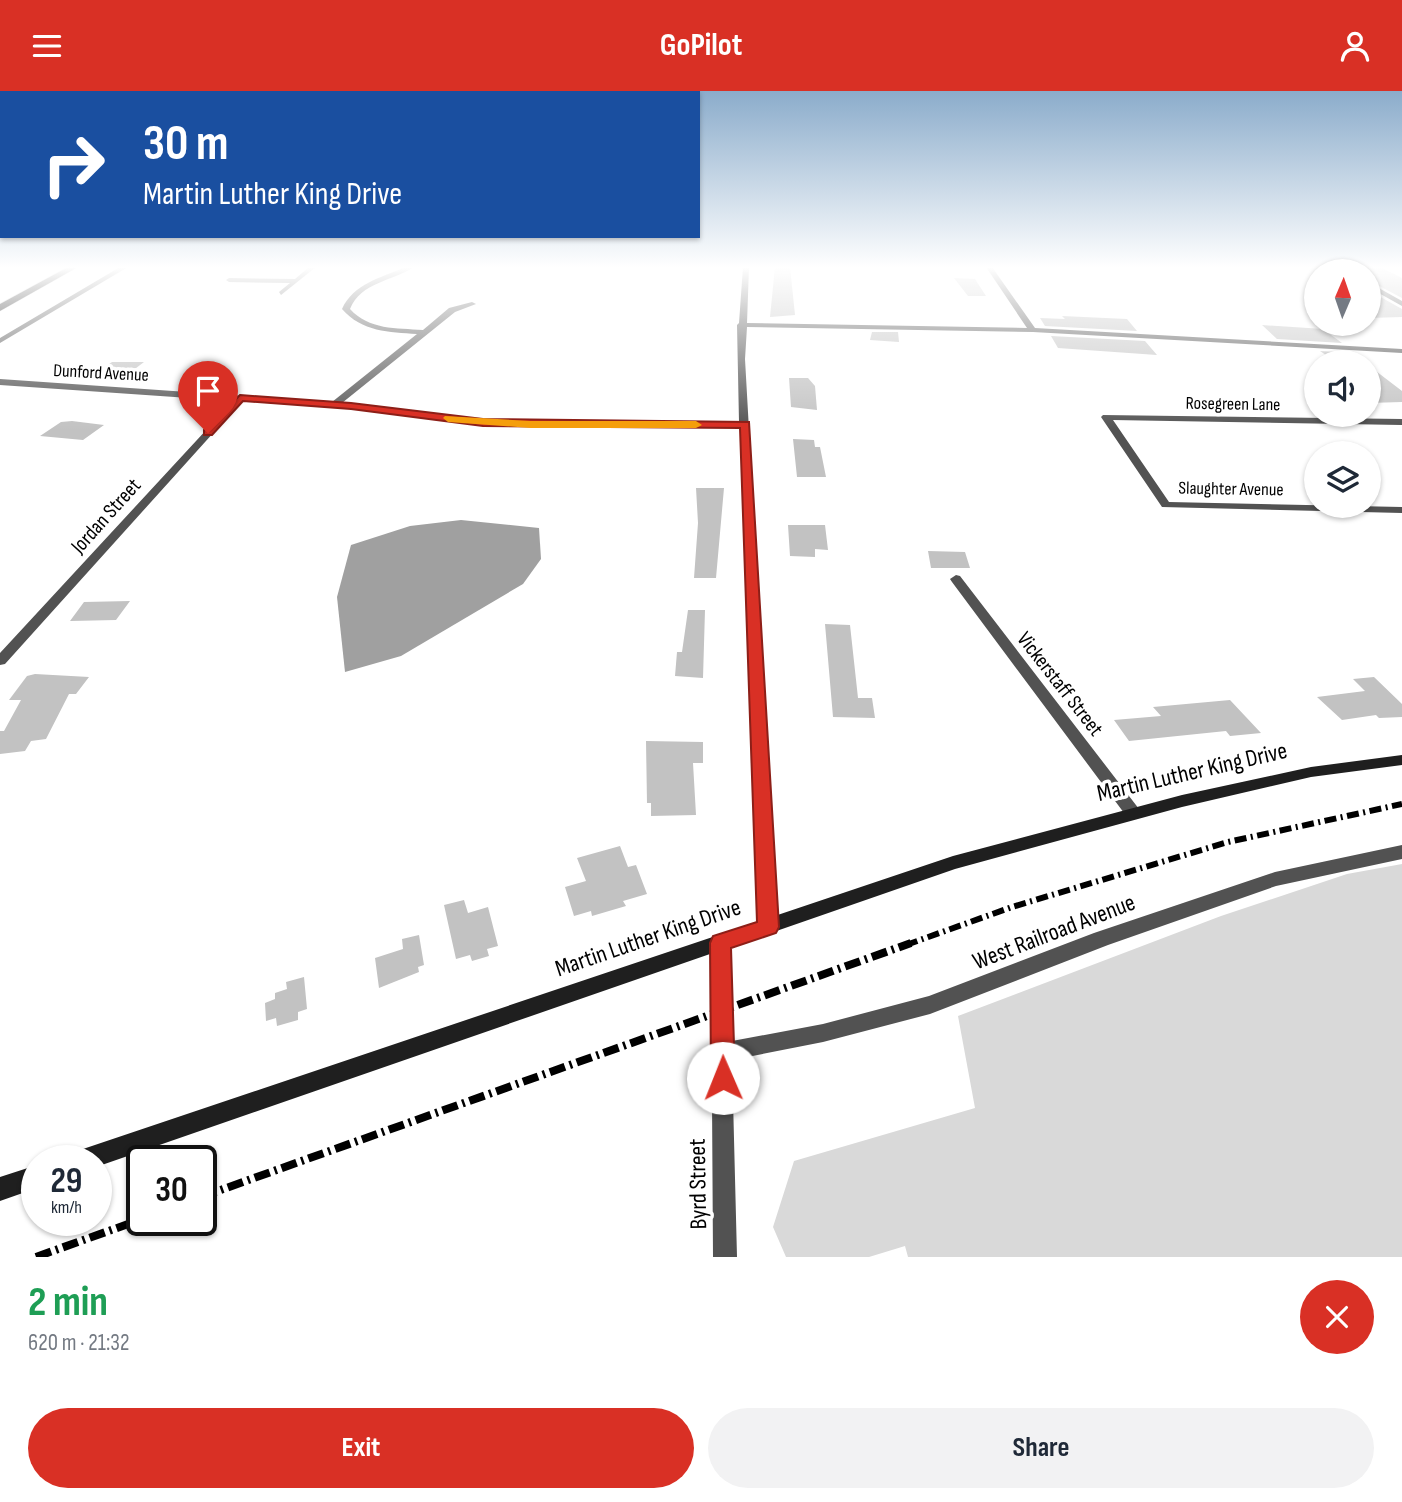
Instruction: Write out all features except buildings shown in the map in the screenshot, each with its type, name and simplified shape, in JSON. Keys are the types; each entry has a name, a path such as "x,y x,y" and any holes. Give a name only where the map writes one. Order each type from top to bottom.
{"main road":[{"name":"Martin Luther King Drive","path":"112,1150 953,863 1133,813 1311,772 1402,759"},
{"path":"0,1189 21,1182"}],"street":[{"path":"0,341 33,321"},
{"path":"359,321 367,325 423,332"},
{"path":"335,404 437,321"},
{"path":"741,321 768,927"},
{"path":"1027,321 1033,330"},
{"path":"741,325 1033,330 1402,351"},
{"name":"Dunford Avenue","path":"0,382 335,404 483,422 745,425"},
{"name":"Jordan Street","path":"0,661 240,398"},
{"name":"Rosegreen Lane","path":"1106,417 1402,422"},
{"name":"Slaughter Avenue","path":"1106,417 1166,505 1402,510"},
{"name":"Vickerstaff Street","path":"956,579 1133,813"},
{"name":"West Railroad Avenue","path":"722,1052 824,1033 930,1005 1101,939 1275,879 1402,852"},
{"name":"Byrd Street","path":"720,943 725,1257"}],"shaded area":[{"path":"461,520 539,528 541,559 523,584 401,656 345,672 337,597 351,545 410,526"},
{"path":"1402,864 1402,1257 908,1257 905,1246 869,1257 786,1257 773,1227 794,1161 975,1108 958,1016 1221,916 1347,874"}],"railway":[{"path":"906,945 1012,907 1228,842 1402,804"},
{"path":"217,1191 911,943"},
{"path":"36,1257 126,1225"}],"slow traffic":[{"path":"448,418 531,425 696,425"}],"route":[{"path":"208,433 240,398 395,410 483,422 531,425 745,425 768,927 720,943 723,1078"}]}
